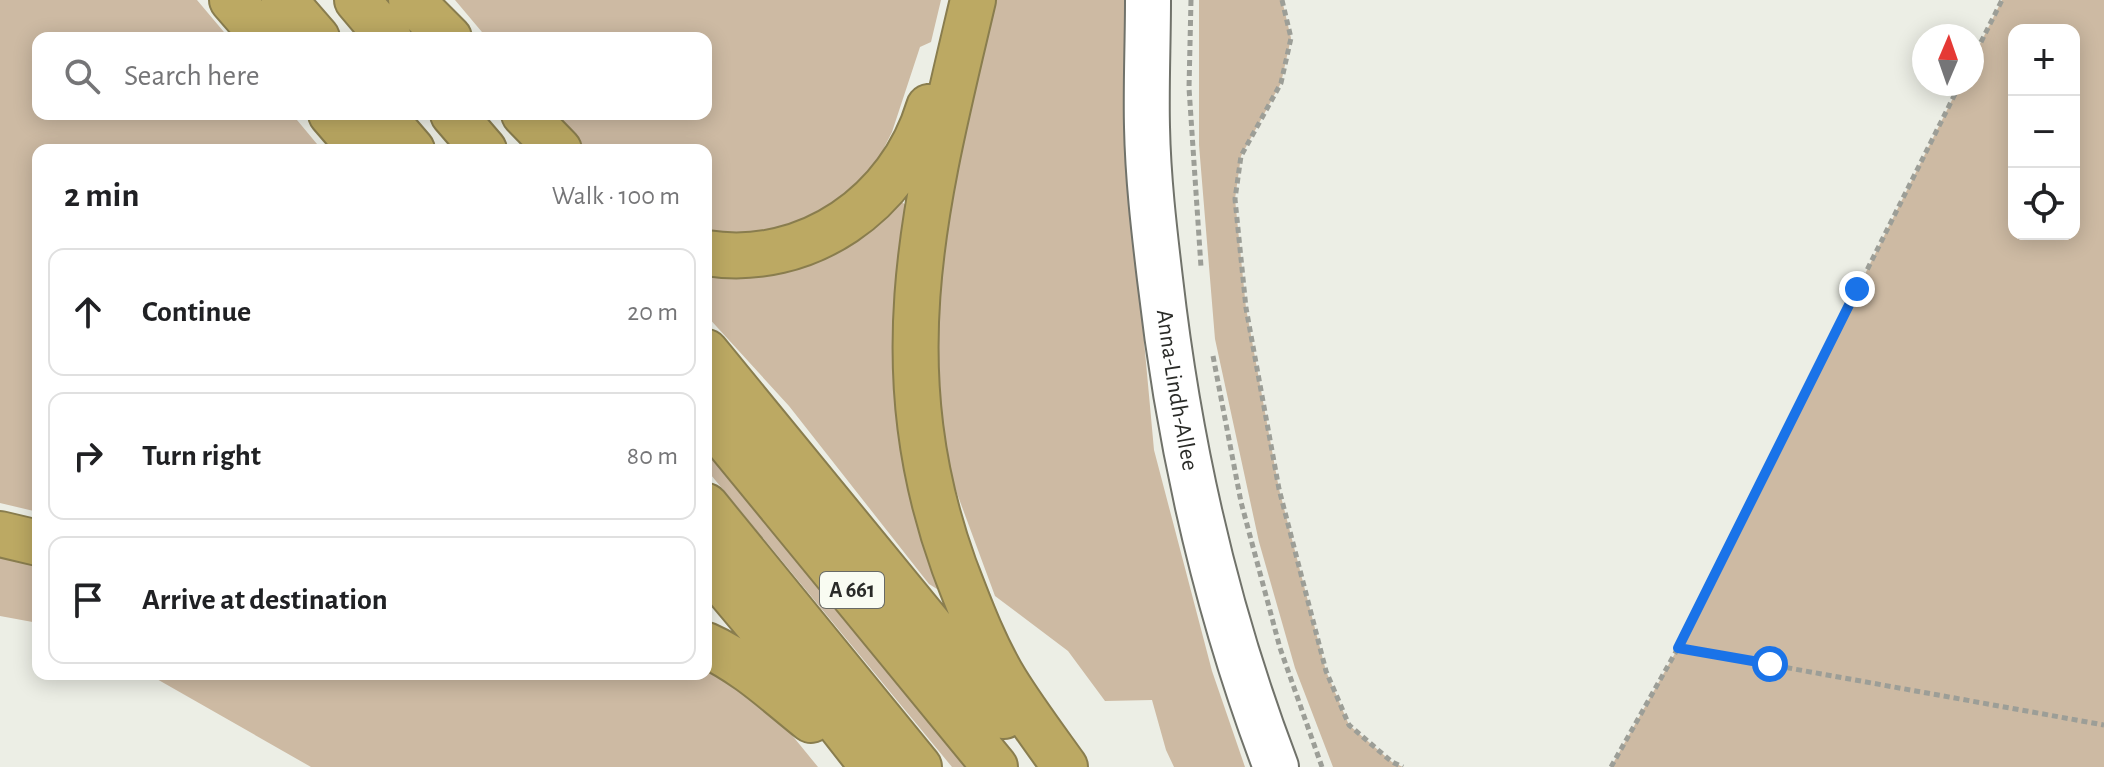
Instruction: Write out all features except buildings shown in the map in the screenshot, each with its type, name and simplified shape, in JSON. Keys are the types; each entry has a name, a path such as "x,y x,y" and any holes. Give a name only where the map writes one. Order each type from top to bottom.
{"highway":[{"path":"232,0 260,32"},
{"path":"284,0 312,32"},
{"path":"357,0 384,32"},
{"path":"410,0 436,32"},
{"path":"410,0 443,32"},
{"path":"712,254 765,255 797,246 843,224 875,198 914,148 928,111 955,0"},
{"path":"973,0 935,168 921,249 914,321 917,408 931,492 967,602 1006,681 1065,767"},
{"path":"326,120 340,144"},
{"path":"336,120 357,144"},
{"path":"386,120 407,144"},
{"path":"458,120 479,144"},
{"path":"510,120 531,144"},
{"path":"530,120 553,144"},
{"path":"712,359 1046,767"},
{"name":"A 661","path":"712,422 995,767"},
{"name":"A 661","path":"712,513 919,767"},
{"path":"0,514 32,522"},
{"path":"0,534 32,542"},
{"path":"712,570 815,693 871,767"},
{"path":"712,648 769,684 871,767"}],"main road":[{"name":"Anna-Lindh-Allee","path":"1148,0 1149,156 1155,234 1175,393 1205,540 1232,637 1276,767"}],"path":[{"path":"1191,0 1189,88 1201,270"},
{"path":"1282,0 1291,38 1281,83 1241,156 1235,199 1246,308 1279,489 1326,671 1349,725 1392,762 1403,767"},
{"path":"1984,36 2002,0"},
{"path":"1611,767 1678,648 1954,96"},
{"path":"1211,348 1241,502 1280,648 1322,767"},
{"path":"1678,648 2104,725"}],"shaded area":[{"path":"0,0 197,0 224,32 32,32 32,120 297,120 317,144 32,144 32,511 0,503"},
{"path":"455,0 941,0 931,42 920,47 892,132 874,168 853,192 801,225 744,235 712,232 712,144 578,144 556,120 712,120 712,32 482,32"},
{"path":"983,0 1131,0 1126,144 1154,450 1212,671 1245,767 1174,767 1152,700 1105,701 1068,651 995,596 938,442 932,378 944,207"},
{"path":"1199,0 1282,0 1291,38 1281,83 1241,156 1235,199 1246,308 1279,489 1326,671 1349,725 1392,762 1403,767 1333,767 1295,668 1259,542 1215,339 1199,145"},
{"path":"2002,0 2104,0 2104,767 1611,767 1678,648 1954,96 1984,96 1984,36"},
{"path":"894,197 909,207 943,585 937,589 929,584 789,406 712,322 712,269"},
{"path":"712,450 970,767 952,767 712,476"},
{"path":"0,550 32,558 32,622 0,616"},
{"path":"712,664 769,707 818,767 311,767 159,680 712,680"}],"route":[{"path":"1770,664 1678,648 1857,289"}]}
